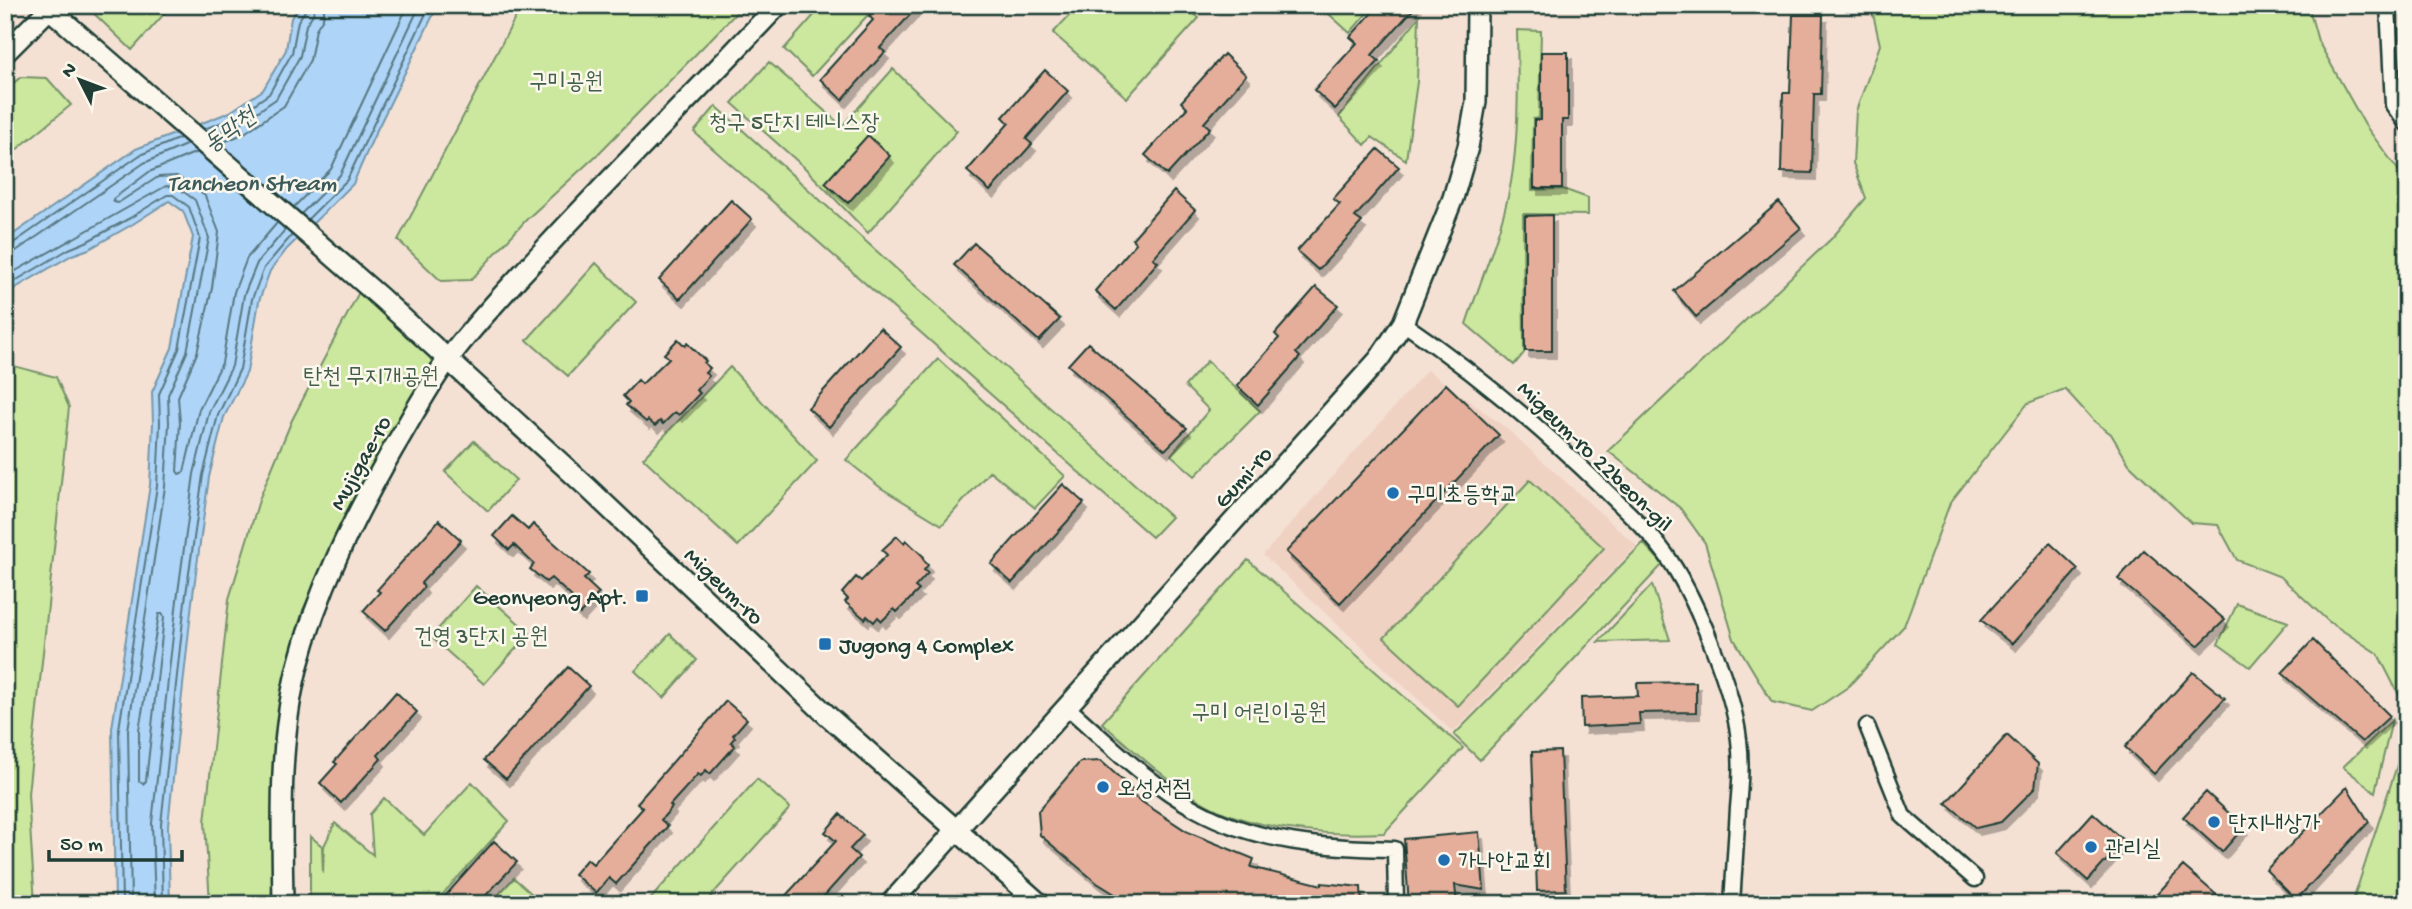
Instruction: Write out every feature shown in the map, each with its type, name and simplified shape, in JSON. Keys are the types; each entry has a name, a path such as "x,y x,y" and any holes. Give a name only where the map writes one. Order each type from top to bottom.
{"street":[{"name":"Mujigae-ro","path":"282,904 283,775 296,672 311,617 368,494 448,359 496,302 582,209 686,104 778,5"},
{"name":"Gumi-ro","path":"890,904 1352,392 1403,323 1453,198 1468,146 1476,102 1477,5"},
{"path":"2388,5 2393,105 2407,124"},
{"name":"Migeum-ro","path":"49,7 381,298 587,487 819,708 1040,904"},
{"path":"5,53 49,7"},
{"name":"Migeum-ro 22beon-gil","path":"1403,323 1506,399 1563,449 1642,526 1671,562 1698,613 1722,675 1739,737 1741,764 1732,904"},
{"path":"1067,707 1143,773 1180,800 1205,814 1244,829 1285,840 1353,848 1395,849 1396,904"},
{"path":"1867,726 1903,816 1975,879"}],"shaded area":[{"path":"1427,370 1505,427 1637,546 1453,732 1263,555"}],"green space":[{"path":"85,5 172,5 132,50"},
{"name":"구미공원","path":"522,5 744,5 598,154 527,219 471,280 441,281 398,240"},
{"path":"823,5 877,5 812,76 784,49"},
{"path":"1079,5 1184,5 1199,18 1127,98 1053,33"},
{"path":"1319,5 1374,5 1350,33"},
{"path":"1871,5 2308,5 2318,41 2365,125 2407,182 2407,904 2352,904 2401,753 2404,705 2378,654 2328,621 2281,577 2237,560 2218,525 2191,523 2129,464 2111,434 2094,421 2065,389 2028,403 1950,503 1904,626 1848,687 1812,711 1772,702 1734,639 1705,543 1680,508 1608,451 1832,238 1866,198 1853,163 1856,111 1880,45"},
{"path":"1419,17 1417,82 1406,160 1372,137 1365,145 1339,117"},
{"path":"1517,30 1541,31 1539,118 1533,119 1532,190 1563,189 1588,198 1588,215 1523,214 1524,353 1514,365 1466,324 1500,227 1510,188 1517,117"},
{"name":"청구 5단지 테니스장","path":"769,62 842,126 893,69 957,131 868,233 805,168 732,103"},
{"path":"21,77 47,78 71,105 5,159 5,90"},
{"path":"716,106 1171,517 1152,537 694,132"},
{"path":"596,263 636,302 568,376 527,340"},
{"name":"탄천 무지개공원","path":"359,292 436,361 368,473 303,610 282,700 271,904 210,904 205,822 229,599 260,497 292,420"},
{"path":"938,359 1065,476 1035,508 990,471 942,525 881,488 846,460"},
{"path":"1207,361 1260,411 1195,476 1171,455 1209,410 1185,386"},
{"path":"6,364 56,377 69,407 28,794 35,904 5,904"},
{"path":"730,367 817,461 738,546 643,458"},
{"path":"474,441 516,480 488,511 445,472"},
{"path":"1530,480 1604,548 1458,706 1384,638"},
{"path":"1643,543 1663,564 1480,760 1454,735"},
{"name":"구미 어린이공원","path":"1248,560 1463,748 1384,833 1289,829 1218,810 1173,783 1102,723"},
{"path":"1652,585 1670,640 1598,642"},
{"name":"건영 3단지 공원","path":"476,586 530,633 484,684 431,637"},
{"path":"2237,604 2288,622 2250,667 2218,644"},
{"path":"670,634 697,660 664,698 635,671"},
{"path":"2392,720 2375,792 2343,767"},
{"path":"757,779 790,808 704,904 646,904"},
{"path":"472,782 509,821 434,904 310,904 310,836 322,846 323,873 324,846 335,823 373,855 370,814 384,798 424,835"},
{"path":"514,878 543,904 490,904"}],"water":[{"name":"Tancheon Stream","path":"301,5 438,5 353,184 287,249 270,271 259,301 247,372 224,417 209,477 192,602 168,825 170,904 115,904 112,728 150,485 152,392 172,348 193,237 183,211 169,201 89,249 72,255 5,294 5,240 136,149 230,112 263,90 286,50 291,18"}],"building":[{"path":"879,5 919,5 880,48 885,52 842,100 820,79 873,20 869,16"},
{"path":"1379,5 1417,5 1372,55 1379,61 1335,109 1314,90 1357,43 1350,37"},
{"path":"1793,15 1823,15 1821,94 1814,94 1812,173 1781,172 1783,93 1790,93"},
{"path":"1541,52 1568,52 1568,120 1562,120 1562,188 1534,188 1534,120 1541,120"},
{"path":"1224,54 1246,75 1204,123 1210,128 1167,175 1145,155 1187,108 1181,102"},
{"path":"1045,70 1068,91 1026,139 1032,144 990,191 967,171 1009,123 1003,117"},
{"path":"868,135 890,156 848,203 825,183"},
{"path":"1378,149 1399,167 1355,217 1362,222 1318,270 1297,251 1340,204 1333,199"},
{"path":"1174,191 1195,210 1153,258 1158,262 1116,310 1095,291 1136,243 1132,239"},
{"path":"731,200 752,219 680,299 659,280"},
{"path":"1779,202 1801,228 1696,317 1674,291"},
{"path":"1552,215 1552,351 1525,351 1525,216"},
{"path":"974,243 1060,319 1039,341 954,265"},
{"path":"1316,287 1338,305 1296,353 1300,357 1258,405 1237,386 1279,338 1275,334"},
{"path":"880,328 901,347 829,427 808,408"},
{"path":"678,339 685,346 687,343 706,361 704,363 710,368 705,373 709,376 696,390 700,393 679,415 675,412 663,424 660,421 655,426 626,405 629,402 623,396 638,380 642,384 669,358 664,354"},
{"path":"1088,343 1187,428 1165,450 1068,365"},
{"name":"구미초등학교","path":"1446,384 1499,435 1340,603 1286,552"},
{"path":"1063,484 1084,503 1012,583 991,564"},
{"path":"512,516 528,530 533,524 589,574 584,579 599,593 580,614 567,603 572,597 551,578 546,582 530,569 534,564 514,545 509,550 494,536"},
{"path":"439,520 461,540 421,583 424,587 385,631 363,611 380,592 377,590"},
{"path":"897,536 904,543 906,540 924,557 928,565 924,570 928,573 915,587 919,590 897,612 894,609 882,621 878,617 874,622 867,616 865,619 845,602 848,599 842,593 856,577 861,581 887,555 882,550"},
{"path":"2050,543 2078,569 2012,644 1981,620"},
{"path":"2144,550 2225,620 2198,646 2118,579"},
{"path":"2313,640 2390,716 2362,742 2282,673"},
{"path":"568,667 589,686 506,779 484,760"},
{"path":"2193,672 2225,698 2154,774 2125,747"},
{"path":"1696,682 1696,712 1639,713 1640,724 1582,727 1581,698 1638,696 1637,683"},
{"path":"396,692 417,712 378,755 381,759 341,803 320,783 337,764 334,762"},
{"path":"726,701 747,719 733,735 735,737 731,742 735,746 710,774 706,770 701,776 698,774 670,805 672,807 661,820 668,826 616,884 609,878 596,893 574,874 587,859 593,864 643,808 637,803"},
{"path":"2007,735 2038,764 2035,788 2001,822 1976,828 1946,803"},
{"path":"1560,751 1566,890 1537,891 1532,752"},
{"path":"1101,761 1133,790 1130,794 1188,832 1254,859 1251,867 1322,885 1361,887 1362,904 1131,904 1097,883 1040,835 1038,811 1080,762"},
{"path":"2347,787 2369,822 2296,900 2266,870"},
{"name":"단지내상가","path":"2206,792 2244,827 2222,852 2183,817"},
{"name":"관리실","path":"2093,813 2124,841 2088,881 2057,853"},
{"path":"840,814 863,835 850,849 859,857 817,904 778,904 836,841 825,832"},
{"name":"가나안교회","path":"1479,832 1484,890 1455,885 1457,904 1409,904 1404,839"},
{"path":"494,841 517,862 478,904 438,904"},
{"path":"2183,866 2227,904 2148,904"}],"place":[{"name":"구미초등학교","path":"1393,493"},
{"name":"Geonyeong Apt.","path":"642,596"},
{"name":"Jugong 4 Complex","path":"825,644"},
{"name":"오성서점","path":"1103,787"},
{"name":"단지내상가","path":"2214,822"},
{"name":"관리실","path":"2091,847"},
{"name":"가나안교회","path":"1444,860"}],"water label":[{"name":"동막천","path":"229,129"}]}
